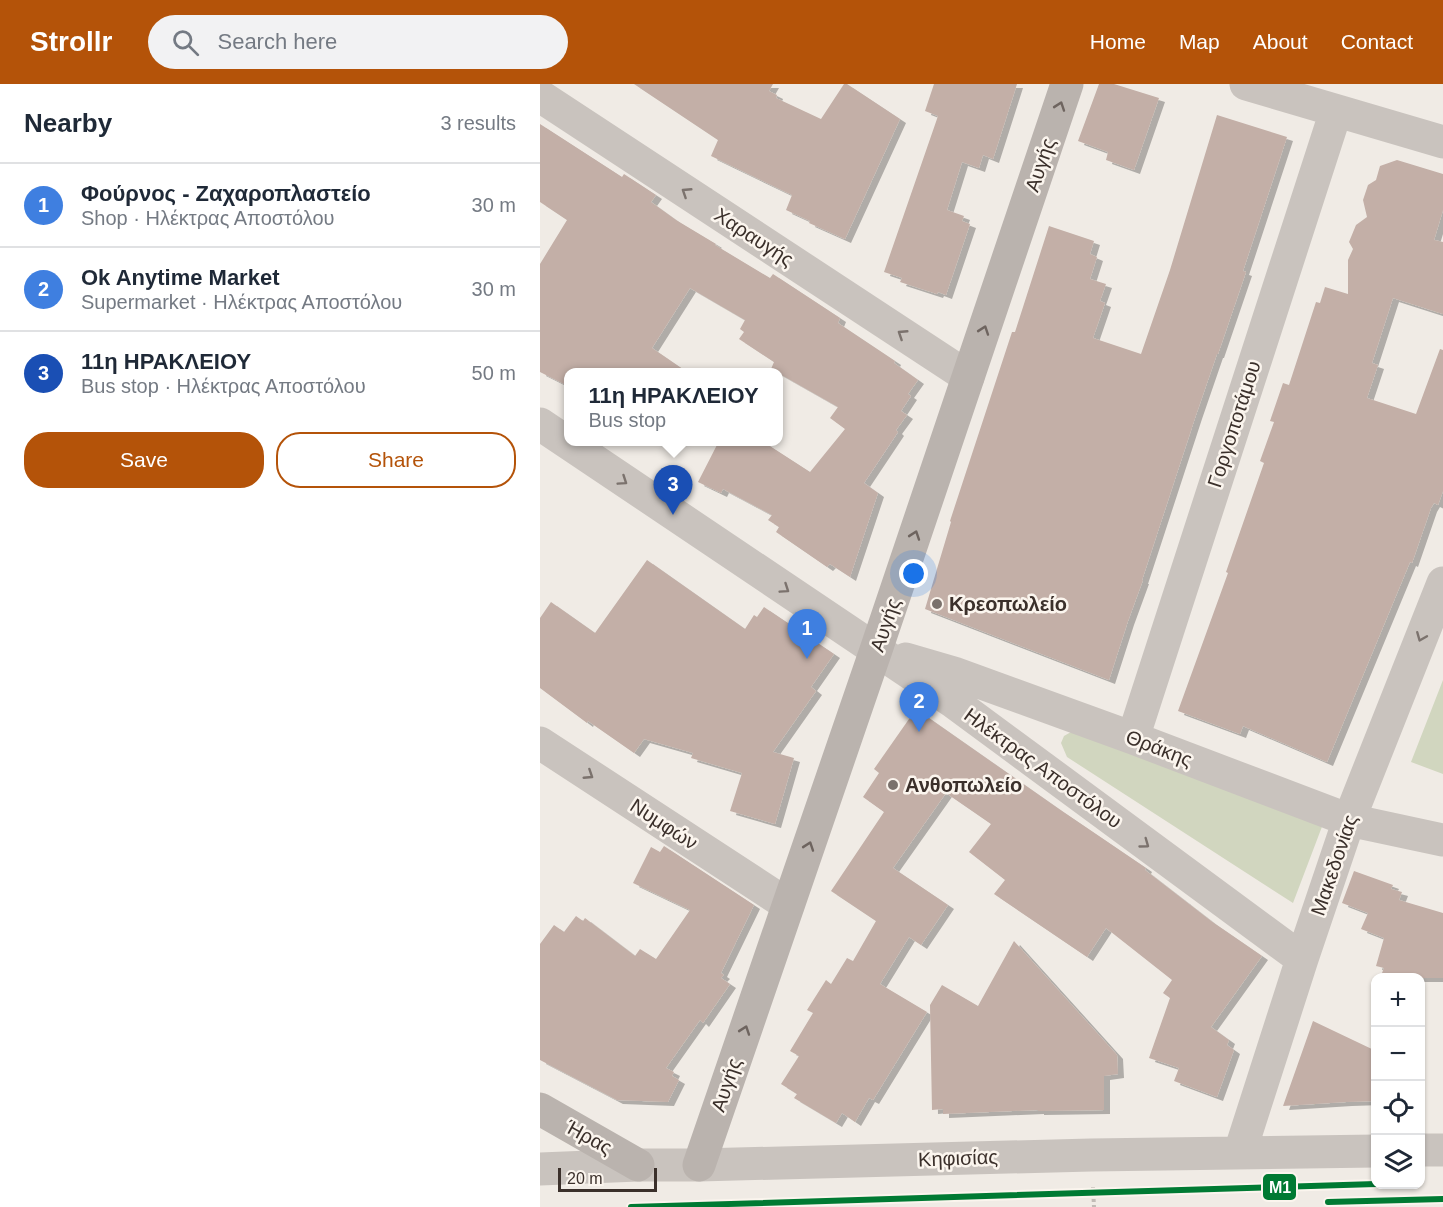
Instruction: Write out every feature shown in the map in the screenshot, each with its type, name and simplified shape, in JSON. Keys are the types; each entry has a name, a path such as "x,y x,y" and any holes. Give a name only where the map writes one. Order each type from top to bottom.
{"street":[{"name":"Αυγής","path":"699,1165 1067,84"},
{"path":"1246,84 1443,142"},
{"name":"Χαραυγής","path":"540,96 968,377"},
{"name":"Γοργοποτάμου","path":"1133,738 1336,111"},
{"name":"Ηλέκτρας Αποστόλου","path":"540,424 564,440"},
{"name":"Ηλέκτρας Αποστόλου","path":"573,446 952,701 1302,959"},
{"name":"Μακεδονίας","path":"1240,1152 1349,820 1443,583"},
{"name":"Θράκης","path":"876,650 954,673 1349,820 1443,840"},
{"name":"Νυμφών","path":"540,743 788,905"},
{"name":"Ήρας","path":"540,1110 638,1165"},
{"name":"Κηφισίας","path":"540,1169 1371,1150"},
{"path":"1425,1150 1443,1150"}],"green space":[{"path":"1443,680 1443,774 1411,762"},
{"path":"1071,732 1323,824 1293,903 1067,757 1061,743 1064,736"}],"building":[{"path":"634,84 773,84 769,91 777,95 776,98 821,119 844,84 847,84 900,119 845,239 786,210 792,195 711,156 718,140"},
{"path":"934,84 1017,84 993,159 983,155 979,168 962,162 947,210 964,216 962,221 970,224 946,295 900,282 902,278 884,272 938,116 925,111"},
{"path":"1099,84 1114,84 1159,98 1134,170 1106,160 1108,152 1078,141"},
{"path":"1217,115 1287,137 1243,271 1246,272 1196,415 1109,680 925,609 950,521 1049,226 1094,241 1090,254 1097,257 1090,279 1106,284 1100,301 1105,303 1093,338 1141,354 1170,270"},
{"path":"540,124 622,177 624,174 656,195 651,202 676,220 770,278 773,274 840,318 838,323 895,361 894,363 918,380 908,394 911,396 901,411 907,415 864,483 878,493 850,577 830,564 827,567 776,532 779,527 768,520 772,515 723,489 721,493 698,482 716,446 770,446 810,472 845,429 830,418 838,407 783,376 783,368 771,368 774,362 739,339 744,332 740,329 745,320 690,288 652,348 681,368 564,368 564,384 540,372 540,264 567,220 540,202"},
{"path":"1397,160 1443,174 1443,210 1434,240 1443,242 1443,314 1393,298 1372,363 1378,365 1367,398 1416,414 1440,349 1443,350 1443,491 1438,505 1434,503 1431,508 1412,563 1410,562 1327,762 1243,726 1240,734 1178,711 1228,573 1226,572 1264,463 1260,461 1274,422 1270,421 1283,383 1289,385 1316,302 1320,303 1325,287 1348,294 1348,260 1353,249 1349,242 1356,225 1367,217 1363,200 1368,185 1376,180 1380,166"},
{"path":"647,560 745,629 754,615 757,617 764,607 834,654 811,687 816,691 773,752 794,758 775,824 730,811 742,773 691,758 693,753 644,739 634,753 588,721 587,723 540,688 540,618 551,602 595,633"},
{"path":"916,709 1146,868 1145,870 1211,921 1262,956 1211,1027 1229,1040 1227,1045 1234,1050 1217,1097 1174,1081 1179,1068 1149,1058 1170,998 1163,993 1172,980 1106,928 1087,957 994,894 1005,880 969,852 991,824 946,793 893,868 948,905 921,945 909,937 880,984 927,1012 873,1100 869,1098 855,1122 842,1113 836,1123 794,1098 797,1094 781,1084 799,1056 790,1051 813,1013 807,1010 826,980 831,984 847,958 853,961 876,921 831,891 884,812 863,797 879,773 874,769"},
{"path":"664,846 754,905 721,973 724,975 721,978 730,984 703,1023 700,1020 666,1068 674,1072 672,1076 679,1080 668,1102 617,1100 540,1060 540,944 554,925 564,932 576,916 583,921 585,918 635,956 640,949 656,959 690,910 633,883 651,847 660,852"},
{"path":"1354,871 1393,885 1391,889 1402,892 1399,900 1443,913 1443,978 1425,978 1425,973 1382,973 1384,968 1376,966 1384,938 1361,929 1368,913 1342,903"},
{"path":"1014,941 1117,1055 1118,1074 1104,1076 1104,1110 943,1114 943,1109 932,1110 930,1005 942,985 978,1006"},
{"path":"1313,1021 1371,1049 1371,1101 1283,1106"}],"transit line":[{"name":"Μ1","path":"631,1207 1371,1184"},
{"name":"Μ1","path":"1328,1202 1443,1199"}],"place":[{"name":"11η ΗΡΑΚΛΕΙΟΥ","path":"673,515"},
{"name":"Κρεοπωλείο","path":"937,604"},
{"name":"Φούρνος - Ζαχαροπλαστείο","path":"807,659"},
{"name":"Ok Anytime Market","path":"919,732"},
{"name":"Ανθοπωλείο","path":"893,785"}]}
